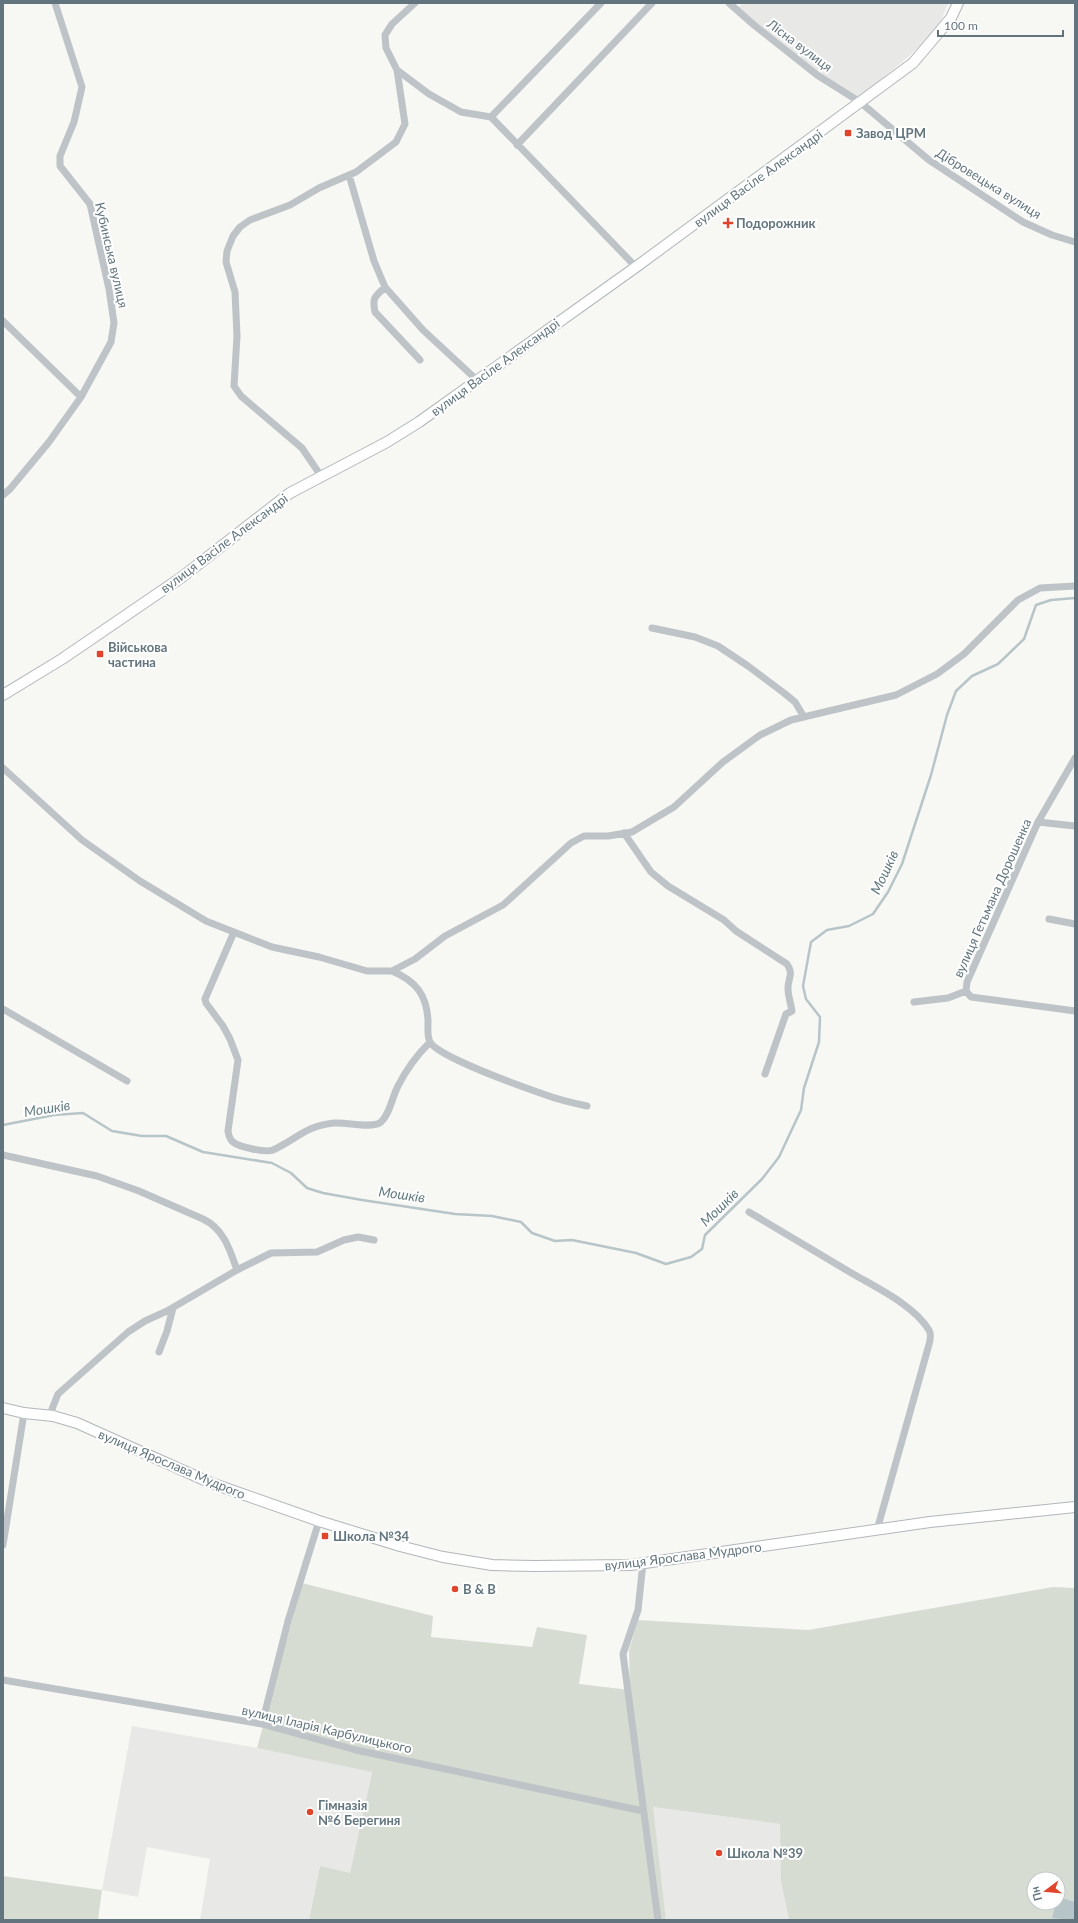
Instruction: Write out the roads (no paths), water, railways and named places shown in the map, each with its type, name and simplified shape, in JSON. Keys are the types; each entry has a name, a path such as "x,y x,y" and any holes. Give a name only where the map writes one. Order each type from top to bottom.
{"main road":[{"name":"вулиця Васіле Александрі","path":"3,696 101,633 182,577 290,493 387,442 478,382 544,331 636,267 913,63 951,18 958,3"},
{"name":"вулиця Ярослава Мудрого","path":"3,1408 24,1413 53,1416 114,1439 211,1483 319,1521 400,1546 443,1557 492,1565 590,1567 643,1563 930,1522 1075,1507"}],"street":[{"name":"Кубинська вулиця","path":"3,495 10,490 49,442 81,397 110,342 114,324 110,289 90,204 60,166 60,156 74,122 82,87 55,3"},
{"path":"321,476 302,448 241,396 234,386 237,336 235,292 226,262 227,251 233,236 240,227 250,220 290,205 319,188 356,172 396,142 405,124 397,70 386,48 385,35 392,24 415,3"},
{"path":"491,116 601,3"},
{"path":"517,145 652,3"},
{"name":"Лісна вулиця","path":"730,3 754,25 817,75 860,102"},
{"path":"397,70 429,94 461,112 491,116 517,145 636,267"},
{"name":"Дібровецька вулиця","path":"860,102 929,160 1023,222 1052,236 1075,242"},
{"path":"349,175 374,261 385,287 423,330 478,382"},
{"path":"385,287 374,297 373,303 375,312 420,360"},
{"path":"3,321 81,397"},
{"path":"392,971 415,959 445,936 503,905 572,843 584,836 632,832 674,807 723,762 760,735 791,720 896,695 937,674 964,654 1018,600 1040,588 1075,586"},
{"path":"652,628 695,637 718,646 784,693 794,702 804,717"},
{"name":"вулиця Гетьмана Дорошенка","path":"1075,758 1038,822 967,982 966,991 971,997 1075,1011"},
{"path":"3,768 82,840 140,881 206,921 272,947 319,957 367,971 392,971 406,977 418,988 425,1002 430,1042 446,1054 546,1096 587,1106"},
{"path":"1038,822 1075,826"},
{"path":"624,833 651,872 668,886 724,920 736,931 787,964 791,969 792,975 788,988 792,1012 786,1014 765,1074"},
{"path":"1049,920 1075,924"},
{"path":"234,932 205,999 206,1003 230,1039 238,1060 228,1131 229,1138 234,1144 263,1151 272,1151 301,1132 316,1126 334,1123 375,1125 381,1122 387,1114 398,1086 407,1069 430,1042"},
{"path":"914,1002 948,998 966,991"},
{"path":"3,1009 127,1081"},
{"path":"3,1155 97,1176 139,1191 203,1219 213,1224 228,1245 237,1270"},
{"path":"749,1212 860,1278 885,1291 902,1303 930,1331 931,1339 878,1530"},
{"path":"53,1416 52,1409 58,1394 128,1332 145,1321 173,1308 237,1270 271,1253 318,1252 344,1240 358,1237 374,1240"},
{"path":"159,1352 167,1331 173,1308"},
{"path":"3,1545 24,1413"},
{"path":"262,1724 288,1621 319,1521"},
{"path":"643,1563 638,1610 623,1654 658,1920"},
{"name":"вулиця Іларія Карбулицького","path":"3,1680 262,1724 356,1750 643,1811"}],"waterway":[{"name":"Мошків","path":"3,1125 54,1115 83,1113 112,1131 142,1136 166,1136 203,1152 272,1163 291,1173 307,1188 323,1193 455,1214 492,1216 521,1222 532,1233 555,1241 572,1240 636,1253 666,1264 691,1257 702,1249 705,1235 762,1179 779,1157 801,1110 804,1088 819,1042 820,1017 806,999 803,986 811,942 827,930 849,926 873,914 888,892 902,864 931,775 947,715 956,691 972,676 998,664 1024,639 1036,605 1051,600 1075,598"}],"place":[{"name":"Завод ЦРМ","path":"848,133"},
{"name":"Подорожник","path":"728,223"},
{"name":"Військова частина","path":"100,654"},
{"name":"Школа №34","path":"325,1536"},
{"name":"B & B","path":"455,1589"},
{"name":"Гімназія №6 Берегиня","path":"310,1812"},
{"name":"Школа №39","path":"719,1853"}]}
